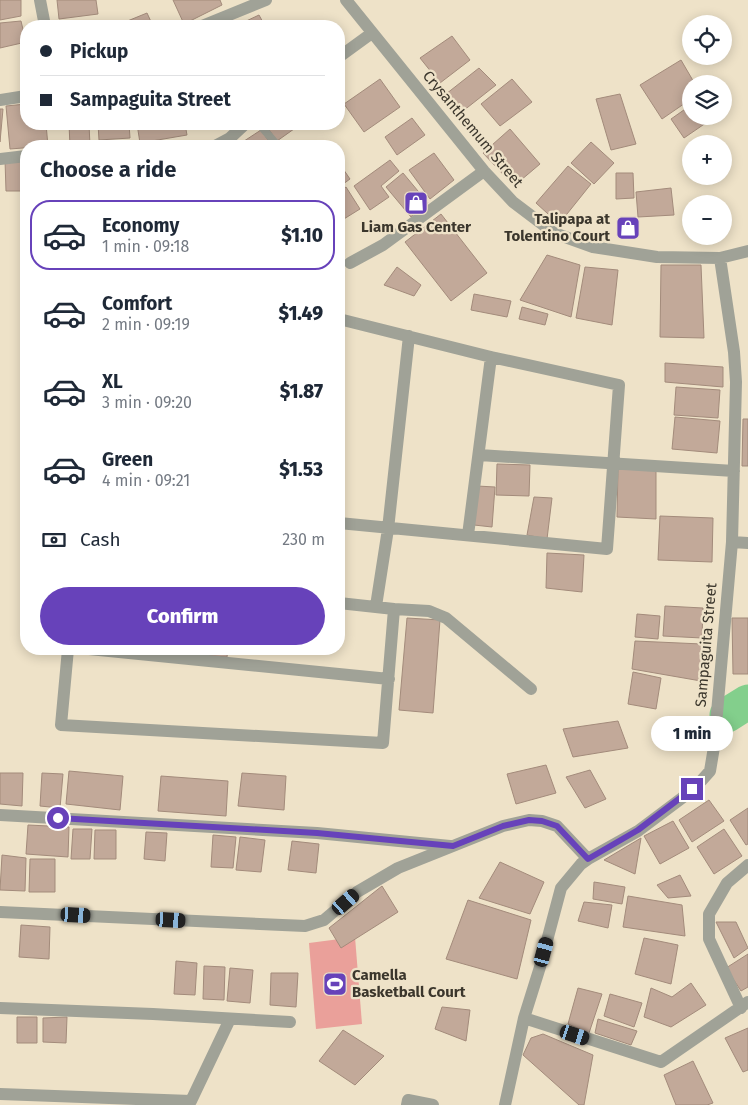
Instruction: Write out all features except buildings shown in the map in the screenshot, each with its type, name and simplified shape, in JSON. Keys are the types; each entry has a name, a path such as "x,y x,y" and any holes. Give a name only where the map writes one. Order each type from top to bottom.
{"street":[{"path":"40,0 43,20"},
{"path":"228,0 233,13"},
{"path":"216,20 266,0"},
{"name":"Crysanthemum Street","path":"346,0 484,171 512,202 554,233 593,247 657,257 720,258 748,251"},
{"path":"345,53 372,33"},
{"path":"0,100 20,97"},
{"path":"226,140 239,130"},
{"path":"0,160 20,157"},
{"path":"350,263 383,245 484,171"},
{"name":"Sampaguita Street","path":"505,1105 524,1018 561,888 588,859 638,830 682,798 710,770 732,542 736,382 734,352 720,258"},
{"path":"345,320 619,385 607,549 345,524"},
{"path":"376,606 388,529 409,336"},
{"path":"468,535 491,356"},
{"path":"479,455 734,471"},
{"path":"732,542 748,543"},
{"path":"345,603 429,611 446,618 531,689"},
{"path":"67,655 61,725 383,743 394,608"},
{"path":"149,655 389,679"},
{"path":"0,815 317,833 453,846"},
{"path":"0,912 304,926 324,920 357,892 398,868 503,826 529,820 542,821 557,826 588,859"},
{"path":"524,1018 661,1062 745,1005 709,940 710,914 727,883 748,865"},
{"path":"0,1008 290,1022"},
{"path":"0,1094 190,1101 230,1019"},
{"path":"407,1105 408,1100 433,1105"}],"lane":[{"path":"264,130 273,140"}],"shaded area":[{"name":"Camella Basketball Court","path":"355,937 362,1024 316,1029 309,943"}],"waterway":[{"path":"727,715 748,702"}],"place":[{"name":"Liam Gas Center","path":"416,203"},
{"name":"Talipapa at Tolentino Court","path":"628,228"},
{"name":"Camella Basketball Court","path":"335,984"}],"route":[{"path":"58,818 317,833 453,846 503,826 529,820 542,821 557,826 588,859 638,830 692,789"}]}
